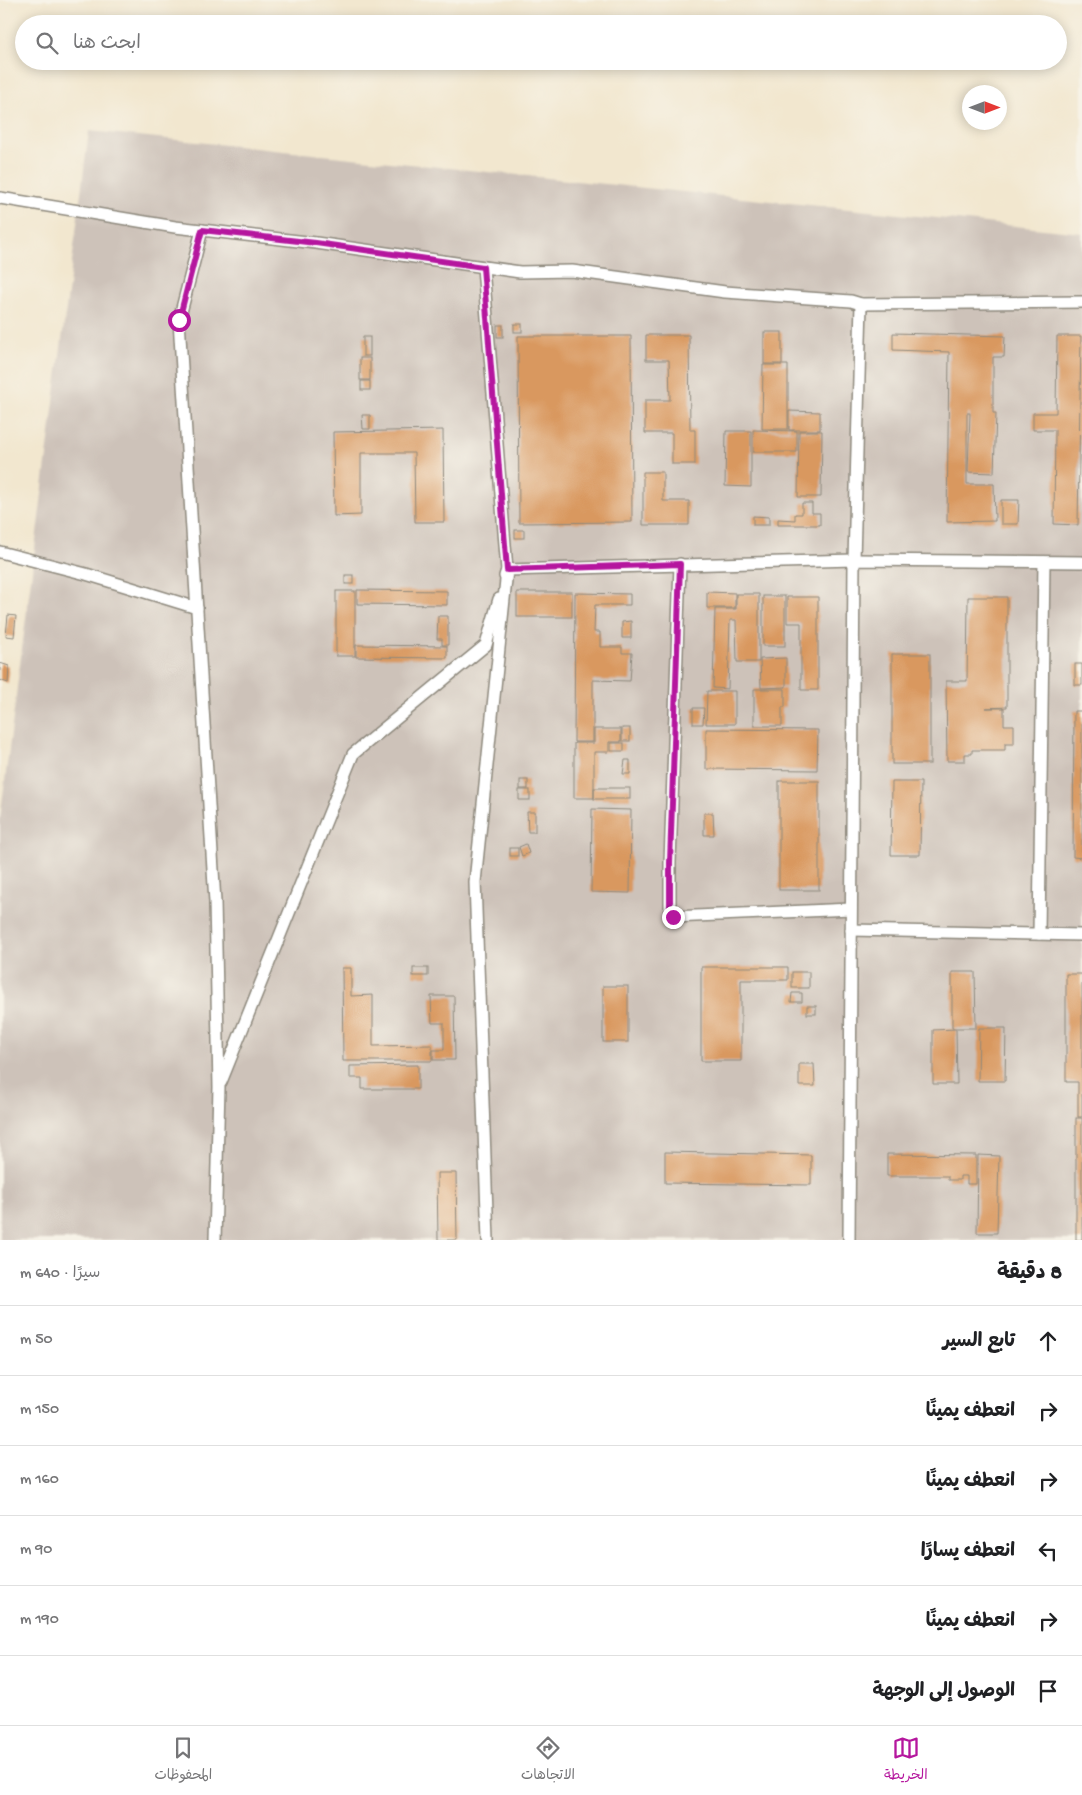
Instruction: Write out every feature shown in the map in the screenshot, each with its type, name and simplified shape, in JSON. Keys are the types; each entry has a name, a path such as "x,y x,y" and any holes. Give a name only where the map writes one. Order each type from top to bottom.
{"street":[{"path":"0,198 202,230 316,243 520,272 572,271 726,292 851,301 861,304 1082,302"},
{"path":"202,230 179,320 216,902 219,1087 215,1240"},
{"path":"483,267 507,570 475,882 488,1240"},
{"path":"849,1240 854,560 861,304"},
{"path":"0,552 86,574 197,608"},
{"path":"507,570 854,560 1082,562"},
{"path":"1039,934 1044,562"},
{"path":"680,564 670,913 673,917 701,917 851,909"},
{"path":"219,1087 353,754 486,645 507,570"},
{"path":"851,930 1082,935"}],"shaded area":[{"path":"89,131 1082,233 1082,1240 0,1240 0,819"}],"building":[{"path":"514,324 522,324 522,332 514,332"},
{"path":"497,325 503,325 503,337 497,337"},
{"path":"764,332 782,332 782,364 764,364"},
{"path":"893,333 1005,336 1004,357 993,357 993,413 996,413 994,473 968,472 970,413 967,413 967,484 994,484 995,521 947,522 949,352 893,350"},
{"path":"646,335 689,335 690,430 695,430 695,464 672,464 672,433 645,433 645,400 670,400 669,360 646,360"},
{"path":"518,336 631,336 632,522 519,523"},
{"path":"1057,336 1081,336 1078,525 1054,524 1055,430 1033,430 1033,413 1056,413"},
{"path":"363,337 370,337 370,356 363,356"},
{"path":"360,358 370,358 370,380 360,380"},
{"path":"763,365 788,365 788,429 762,429"},
{"path":"361,381 370,381 370,390 361,390"},
{"path":"789,411 820,412 820,430 789,430"},
{"path":"362,415 370,415 370,429 363,429"},
{"path":"443,430 444,522 415,522 414,453 361,453 361,515 334,516 333,432"},
{"path":"753,430 797,431 797,452 753,452"},
{"path":"726,431 751,431 751,487 725,486"},
{"path":"799,431 822,431 821,497 798,497"},
{"path":"643,472 663,472 663,501 689,501 689,525 643,525"},
{"path":"1001,500 1019,500 1018,524 1001,524"},
{"path":"802,503 812,503 812,513 820,513 820,525 778,525 778,519 795,520 795,514 802,514"},
{"path":"753,516 769,517 769,525 753,525"},
{"path":"515,530 524,530 524,538 515,538"},
{"path":"345,575 353,575 353,584 345,584"},
{"path":"357,590 447,591 447,605 357,604"},
{"path":"336,591 355,591 355,656 336,656"},
{"path":"517,592 572,592 572,617 517,617"},
{"path":"707,592 735,593 735,608 707,608"},
{"path":"575,593 630,594 630,605 595,605 594,632 600,632 600,647 622,647 622,653 632,653 630,681 593,680 593,742 574,742"},
{"path":"736,594 759,594 759,662 737,662 736,620 730,620 728,689 713,688 715,609 736,609"},
{"path":"763,596 785,596 785,646 763,646"},
{"path":"787,597 818,597 818,690 801,690 801,623 787,623"},
{"path":"968,597 1007,597 1007,707 986,708 1004,708 1004,725 1014,725 1014,744 1005,744 1005,750 972,750 972,754 965,754 965,761 947,761 946,681 967,681"},
{"path":"8,615 16,616 14,637 6,636"},
{"path":"438,616 448,616 448,645 442,645 442,639 437,639"},
{"path":"631,621 631,638 622,638 622,622"},
{"path":"356,645 447,646 447,658 356,657"},
{"path":"892,654 930,654 930,764 892,764"},
{"path":"786,658 786,687 761,688 760,659"},
{"path":"0,663 9,666 8,683 0,680"},
{"path":"1075,664 1082,664 1082,685 1075,685"},
{"path":"754,689 785,689 785,707 782,707 782,726 754,726"},
{"path":"707,691 735,691 735,724 706,724"},
{"path":"693,708 704,708 703,724 693,724"},
{"path":"1074,711 1082,711 1082,858 1073,857"},
{"path":"622,728 630,728 630,741 622,741"},
{"path":"594,729 621,729 621,742 609,742 609,752 594,752 594,798 574,798 574,743 594,743"},
{"path":"706,729 818,730 817,770 706,769"},
{"path":"611,743 624,743 624,751 611,751"},
{"path":"625,760 630,760 630,774 623,774"},
{"path":"520,780 528,780 528,789 520,789"},
{"path":"779,781 819,781 819,890 779,890"},
{"path":"892,782 921,782 920,855 891,855"},
{"path":"594,788 630,788 630,799 594,799"},
{"path":"519,790 530,790 530,800 519,800"},
{"path":"592,809 631,810 630,893 591,892"},
{"path":"527,812 535,812 535,832 528,832"},
{"path":"704,813 713,813 714,835 704,835"},
{"path":"526,844 529,853 522,856 519,847"},
{"path":"510,848 518,848 518,856 510,856"},
{"path":"701,967 788,967 788,980 741,980 741,1061 701,1061"},
{"path":"342,968 351,968 351,996 373,995 373,1046 432,1045 432,1061 343,1061"},
{"path":"413,968 428,968 428,976 413,976"},
{"path":"792,972 809,972 809,988 792,988"},
{"path":"952,972 975,972 976,1028 952,1028"},
{"path":"1066,974 1082,974 1082,1117 1078,1117 1078,1082 1066,1082"},
{"path":"603,986 628,986 628,1042 603,1042"},
{"path":"792,993 802,993 802,1002 791,1002"},
{"path":"431,996 454,996 455,1060 433,1060 433,1050 444,1050 444,1023 432,1023"},
{"path":"807,1006 816,1006 816,1014 807,1014"},
{"path":"979,1028 1006,1028 1005,1081 978,1081"},
{"path":"956,1029 957,1084 933,1084 933,1030"},
{"path":"799,1064 814,1064 815,1086 799,1086"},
{"path":"418,1065 418,1089 362,1089 362,1078 350,1078 350,1066"},
{"path":"1076,1118 1082,1118 1082,1240 1076,1240"},
{"path":"665,1152 811,1155 811,1185 665,1183"},
{"path":"887,1154 976,1155 976,1184 967,1184 967,1176 960,1176 960,1180 948,1180 948,1176 887,1176"},
{"path":"978,1155 999,1156 997,1233 977,1233"},
{"path":"437,1173 456,1173 457,1240 438,1240"}],"route":[{"path":"179,320 202,230 316,243 483,267 507,570 680,564 670,863 670,913 673,917"}]}
